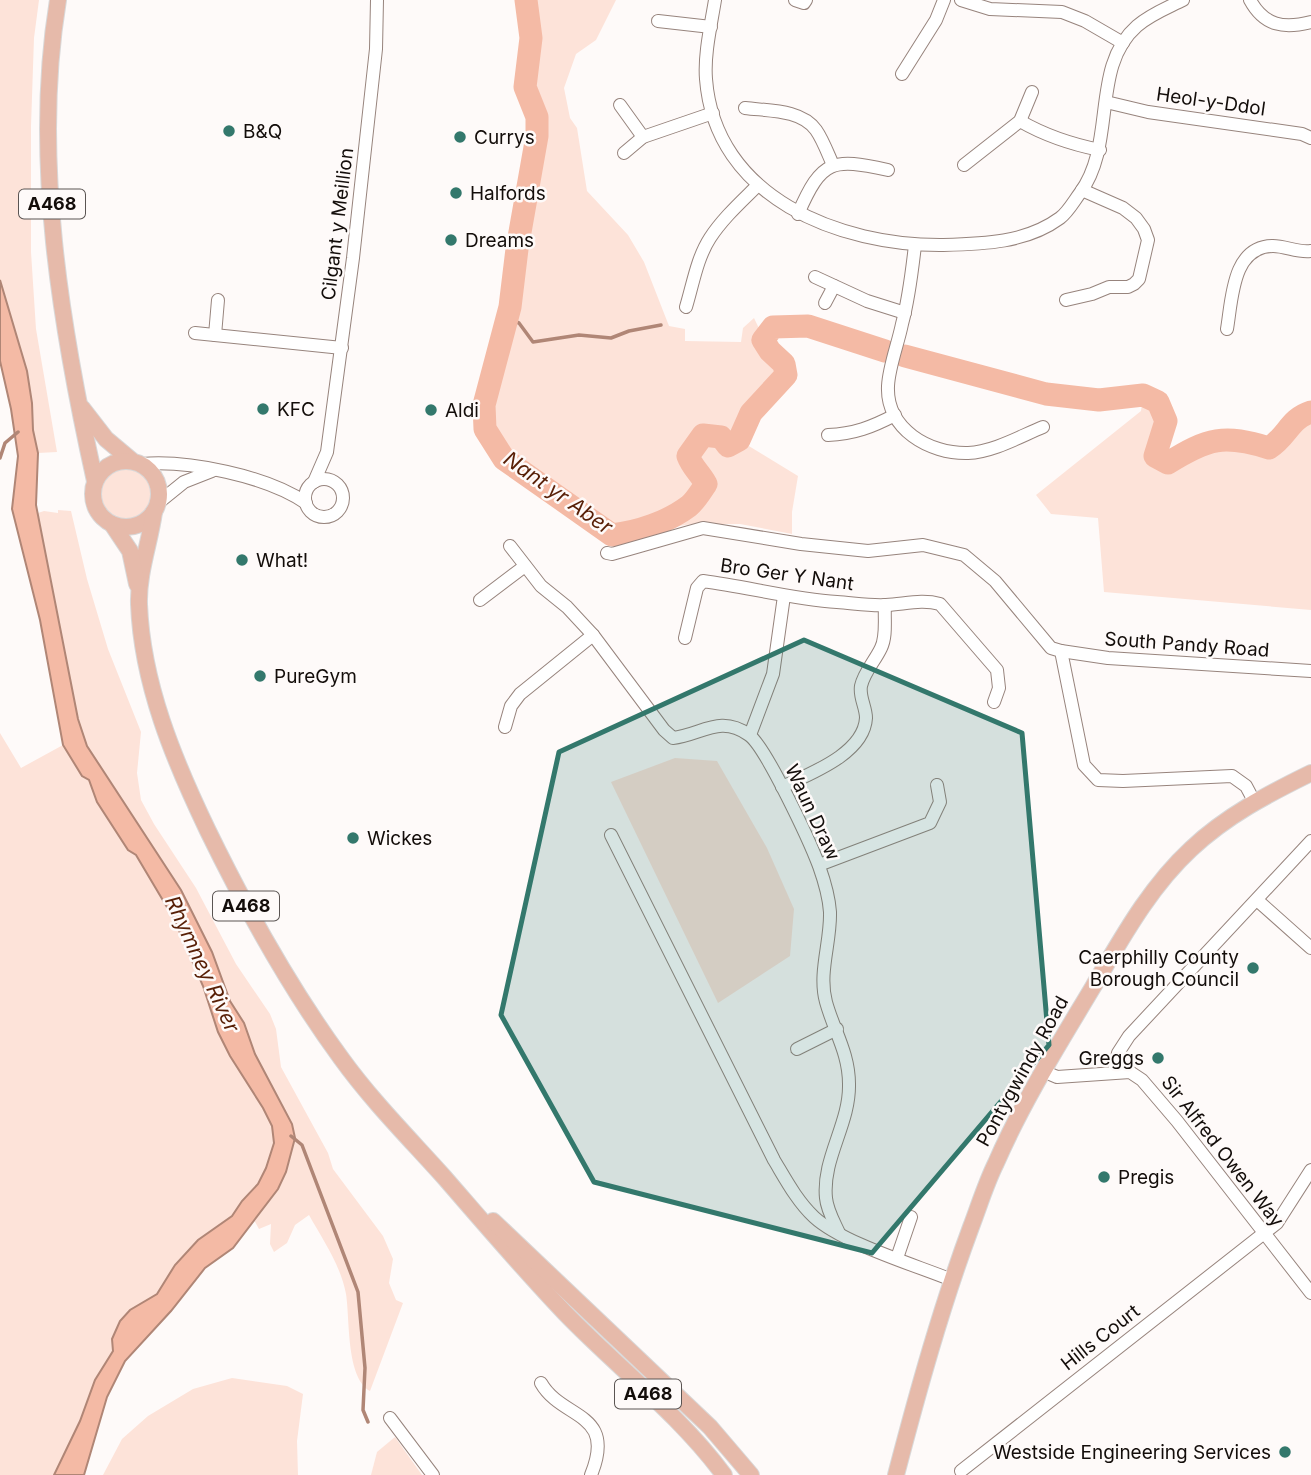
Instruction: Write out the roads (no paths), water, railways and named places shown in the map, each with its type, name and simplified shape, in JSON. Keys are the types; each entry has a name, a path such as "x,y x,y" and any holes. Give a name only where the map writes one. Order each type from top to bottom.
{"main road":[{"name":"A468","path":"58,0 51,82 50,170 60,293 95,481"},
{"name":"A468","path":"80,406 97,429 136,462"},
{"path":"120,460 136,462 151,471 157,481 159,492 156,507 148,519 131,527 112,524 97,511 92,491 95,481 109,464 120,460"},
{"name":"A468","path":"139,593 156,507"},
{"name":"A468","path":"112,524 130,551 139,593 145,661 158,710 186,782 232,880 278,964 328,1040 384,1114 557,1304 691,1435 724,1475"},
{"name":"Pontygwindy Road","path":"896,1475 932,1342 952,1280 995,1164 1043,1071 1131,923 1154,890 1190,849 1221,823 1254,801 1311,773"},
{"name":"A468","path":"442,1175 534,1258 704,1421 751,1475"}],"street":[{"name":"Cilgant y Meillion","path":"312,483 327,452 342,348 376,49 377,0"},
{"path":"715,0 706,78 713,113 733,157 758,185 798,214 830,228 858,236 915,245 977,244 1018,238 1042,229 1062,216 1091,178 1100,150 1112,65 1123,43 1136,27 1152,15 1183,0"},
{"path":"795,0 804,3 806,0"},
{"path":"902,74 936,20 944,0"},
{"path":"961,0 990,9 1041,5 1085,21 1123,43"},
{"path":"1250,0 1269,23 1291,26 1311,22"},
{"path":"658,21 711,27"},
{"path":"964,165 1020,121 1032,92"},
{"name":"Heol-y-Ddol","path":"1106,102 1148,112 1302,134 1311,138"},
{"path":"620,104 643,137"},
{"path":"745,108 788,113 807,120 817,131 833,165"},
{"path":"624,153 643,137 713,113"},
{"path":"1020,121 1057,140 1100,150"},
{"path":"798,214 810,187 821,173 833,165 851,162 888,170"},
{"path":"686,307 699,260 708,240 758,185"},
{"path":"1066,300 1109,287 1128,287 1134,284 1139,279 1148,240 1136,218 1122,208 1082,190"},
{"path":"915,245 905,313 888,383 888,401 906,432 925,444 944,451 970,453 1044,427"},
{"path":"1227,328 1237,270 1251,253 1272,246 1311,251"},
{"path":"815,277 867,301 905,313"},
{"path":"825,303 834,286"},
{"path":"215,335 218,300"},
{"path":"195,333 342,348"},
{"path":"828,435 859,431 895,415"},
{"name":"Cilgant y Meillion","path":"327,452 335,483"},
{"path":"136,462 186,464 279,487 306,503 317,516 329,517 339,511 343,500 335,483 325,479 279,487"},
{"path":"156,507 184,482 213,471"},
{"path":"306,503 306,493 312,483"},
{"path":"607,553 612,554 703,528 802,544 868,551 923,545 964,555 995,581 1051,648 1061,651 1084,765 1098,780 1232,776 1246,786 1254,801"},
{"path":"510,546 541,586 567,607 593,635 664,730 673,738 684,737 706,727 729,726 750,735 773,674 784,596"},
{"path":"480,600 525,566"},
{"name":"Bro Ger Y Nant","path":"685,638 697,588 703,581 759,589 784,596 885,606 928,601 940,604 996,670 999,688 994,702"},
{"path":"782,788 840,756 851,748 861,733 866,718 860,694 861,685 883,645 885,606"},
{"path":"505,727 511,706 520,694 593,635"},
{"name":"South Pandy Road","path":"1061,651 1108,658 1311,671"},
{"name":"Waun Draw","path":"750,735 763,752 819,865 830,912 823,978 826,1002 845,1051 849,1084 847,1110 828,1164 826,1185 829,1212 839,1233"},
{"path":"819,865 930,823 940,802 937,785"},
{"path":"611,835 774,1160 796,1198 816,1219 839,1233 952,1280"},
{"path":"1114,1072 1118,1053 1129,1036 1311,841"},
{"path":"1257,900 1311,948"},
{"path":"796,1049 837,1029"},
{"name":"Sir Alfred Owen Way","path":"1043,1071 1057,1077 1130,1072 1142,1080 1225,1181 1311,1293"},
{"name":"Hills Court","path":"961,1471 1277,1223 1311,1170"},
{"path":"897,1258 911,1217"},
{"path":"541,1383 551,1395 583,1418 596,1435 598,1451 591,1475"},
{"path":"390,1418 433,1475"}],"water":[{"name":"Rhymney River","path":"0,280 27,371 38,453 36,505 78,719 87,746 181,890 212,952 230,1001 244,1023 255,1054 292,1124 295,1138 286,1172 278,1189 233,1248 205,1268 171,1311 125,1361 107,1397 84,1475 54,1475 80,1421 95,1380 113,1351 112,1339 120,1321 130,1310 157,1294 175,1265 198,1240 232,1216 258,1184 274,1143 272,1126 263,1108 218,1032 203,986 174,919 136,855 128,850 97,802 89,780 82,776 63,745 40,620 12,509 18,456 0,361"}],"waterway":[{"name":"Nant yr Aber","path":"526,0 531,38 525,87 537,117 537,136 517,249 510,307 484,405 485,429 504,459 612,535 642,529 672,517 689,506 706,484 688,456 703,435 721,437 728,446 739,440 751,413 786,375 784,364 763,340 773,327 808,326 885,351"},
{"path":"508,319 519,323 533,342 579,335 611,338 629,331 661,325"},
{"name":"Nant yr Aber","path":"905,356 1046,394 1099,400 1143,395 1158,402 1166,421 1155,456 1168,463 1194,448 1217,441 1240,441 1269,448 1293,423 1311,412"},
{"path":"0,458 5,443 18,432"},
{"path":"291,1136 302,1145 358,1292 365,1368 363,1410 368,1422"}],"place":[{"name":"B&Q","path":"229,131"},
{"name":"Currys","path":"460,137"},
{"name":"Halfords","path":"456,193"},
{"name":"Dreams","path":"451,240"},
{"name":"KFC","path":"263,409"},
{"name":"Aldi","path":"431,410"},
{"name":"What!","path":"242,560"},
{"name":"PureGym","path":"260,676"},
{"name":"Wickes","path":"353,838"},
{"name":"Caerphilly County Borough Council","path":"1253,968"},
{"name":"Greggs","path":"1158,1058"},
{"name":"Pregis","path":"1104,1177"},
{"name":"Westside Engineering Services","path":"1285,1452"}]}
